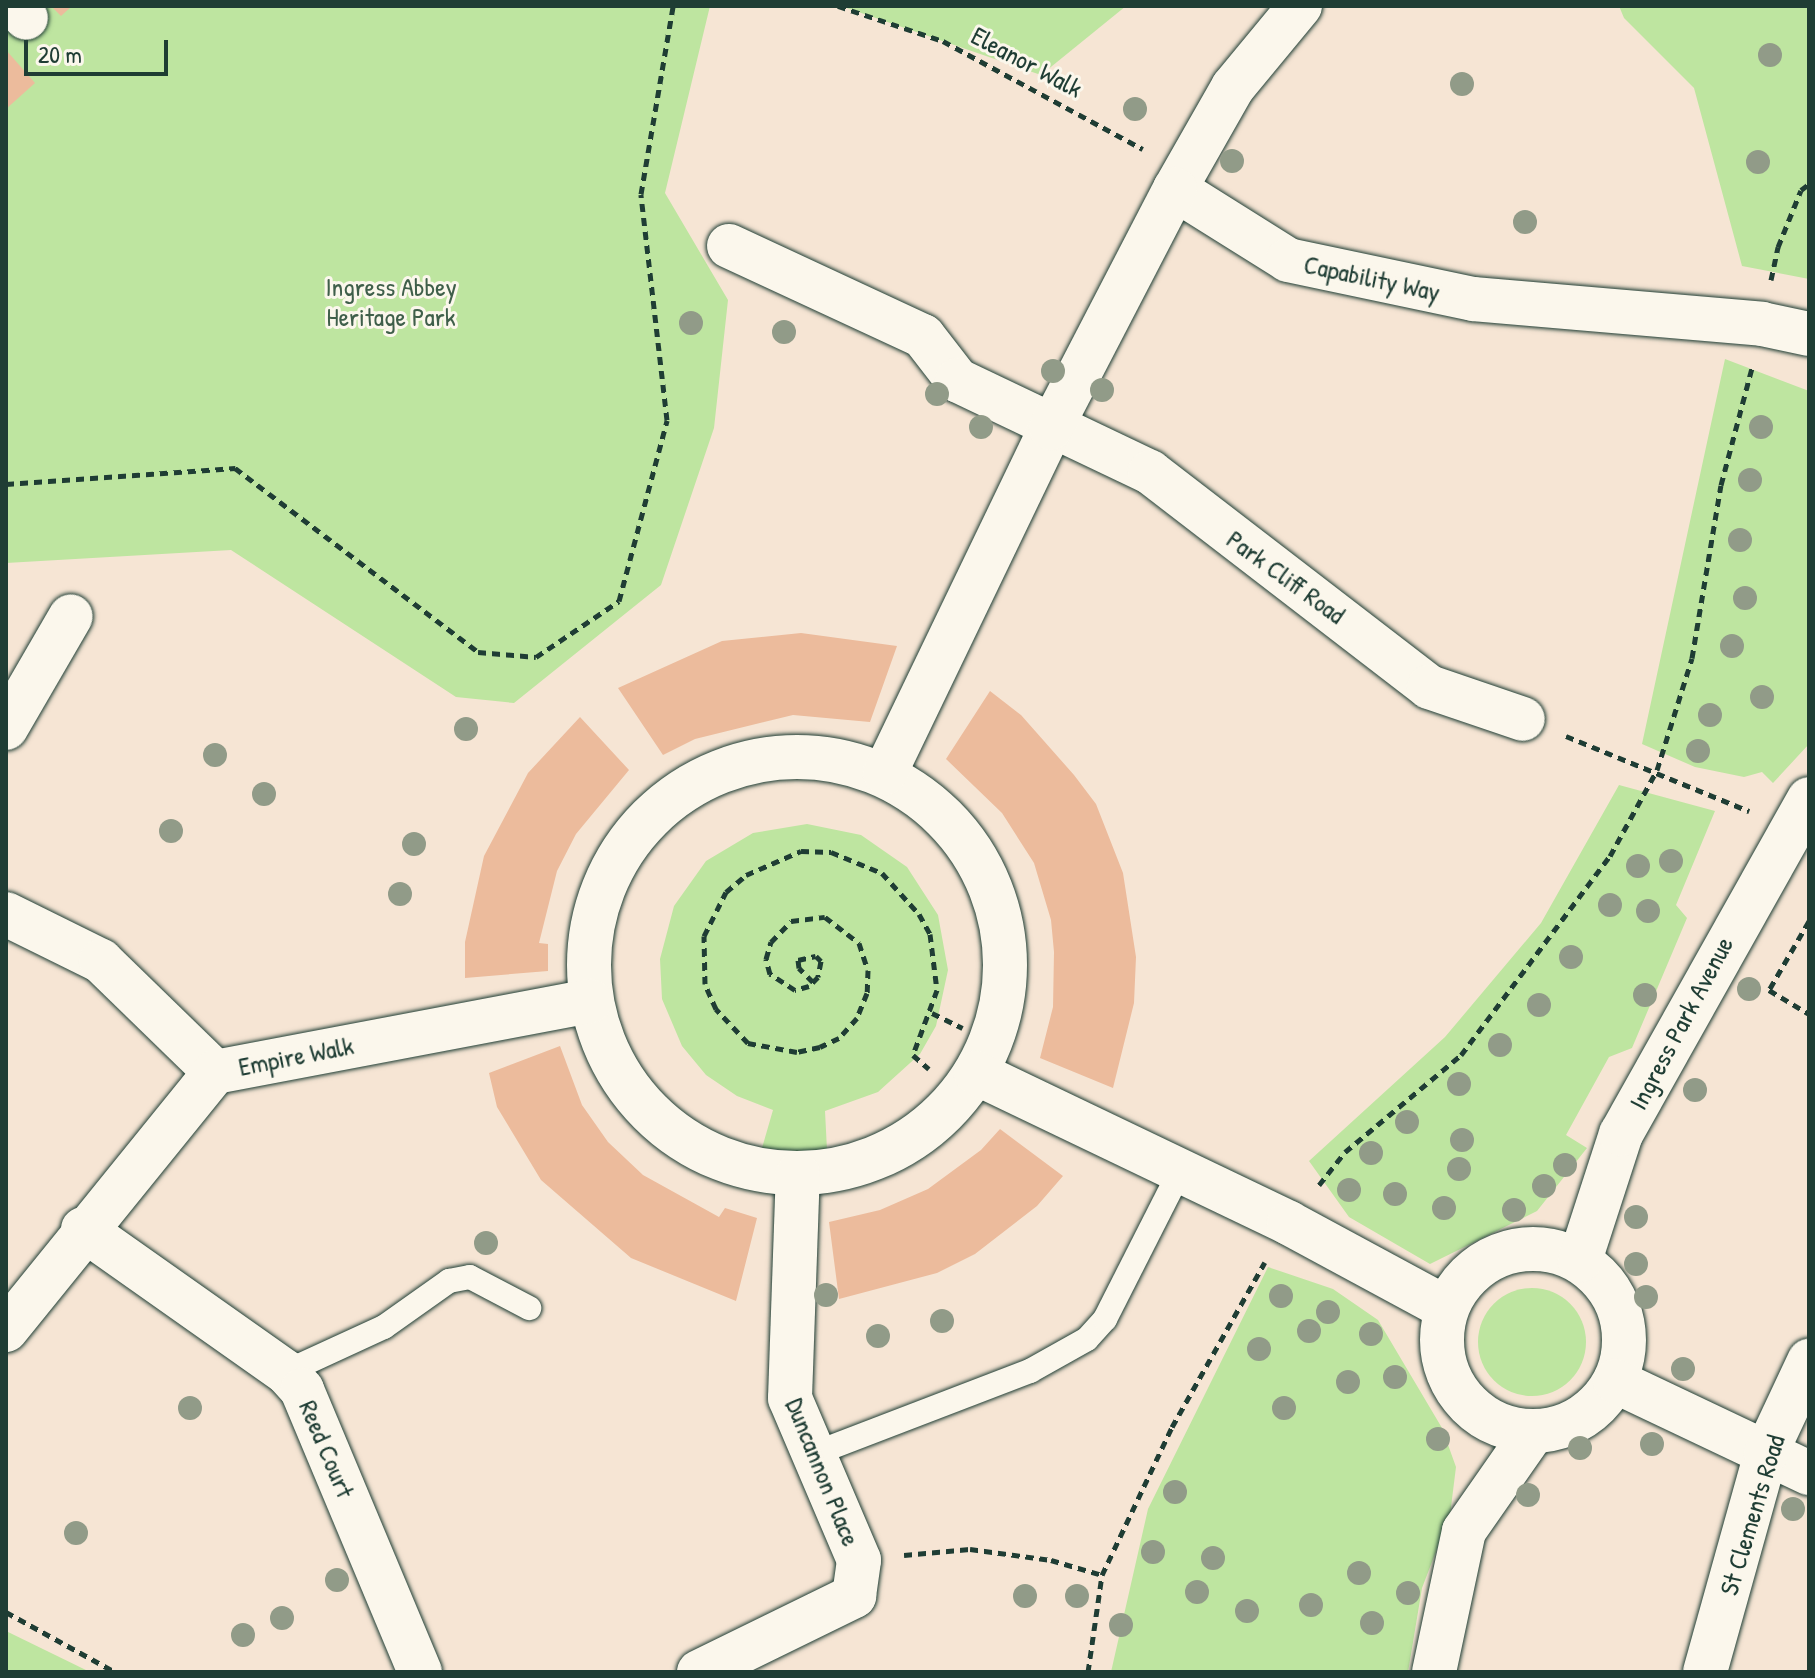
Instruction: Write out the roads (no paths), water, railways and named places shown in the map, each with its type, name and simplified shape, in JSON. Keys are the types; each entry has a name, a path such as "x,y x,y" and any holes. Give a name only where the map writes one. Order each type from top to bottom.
{"street":[{"path":"885,773 1051,428 1175,189 1233,87 1300,6"},
{"name":"Capability Way","path":"1175,189 1288,260 1473,299 1762,324 1809,334"},
{"name":"Park Cliff Road","path":"729,246 923,336 957,380 1051,428 1150,472 1429,687 1523,719"},
{"path":"6,728 71,616"},
{"path":"822,755 885,773 938,809 977,857 1001,916 1006,979 992,1041 968,1084 926,1130 885,1155 839,1170 798,1174 720,1161 659,1124 613,1068 590,1001 589,936 608,874 644,820 696,780 757,759 822,755"},
{"name":"Ingress Park Avenue","path":"1580,1260 1621,1134 1798,816"},
{"name":"Empire Walk","path":"6,914 101,961 215,1072 590,1001"},
{"path":"6,1330 83,1229 215,1072"},
{"path":"968,1084 1180,1171 1446,1308"},
{"name":"Duncannon Place","path":"699,1672 854,1596 859,1560 811,1455 791,1403 787,1376 798,1174"},
{"name":"Reed Court","path":"83,1229 286,1372 311,1407 420,1672"},
{"path":"1528,1248 1580,1260 1616,1301 1624,1355 1615,1381 1581,1418 1533,1432 1491,1421 1457,1393 1445,1366 1441,1337 1446,1308 1478,1265 1502,1253 1528,1248"},
{"name":"St Clements Road","path":"1705,1672 1766,1453 1809,1361"},
{"path":"1615,1381 1809,1473"},
{"path":"1434,1672 1464,1531 1533,1432"}],"lane":[{"path":"811,1455 1030,1371 1087,1339 1105,1319 1180,1171"},
{"path":"286,1372 384,1327 449,1281 470,1277 529,1308"}],"park label":[{"name":"Ingress Abbey Heritage Park","path":"391,302"}]}
